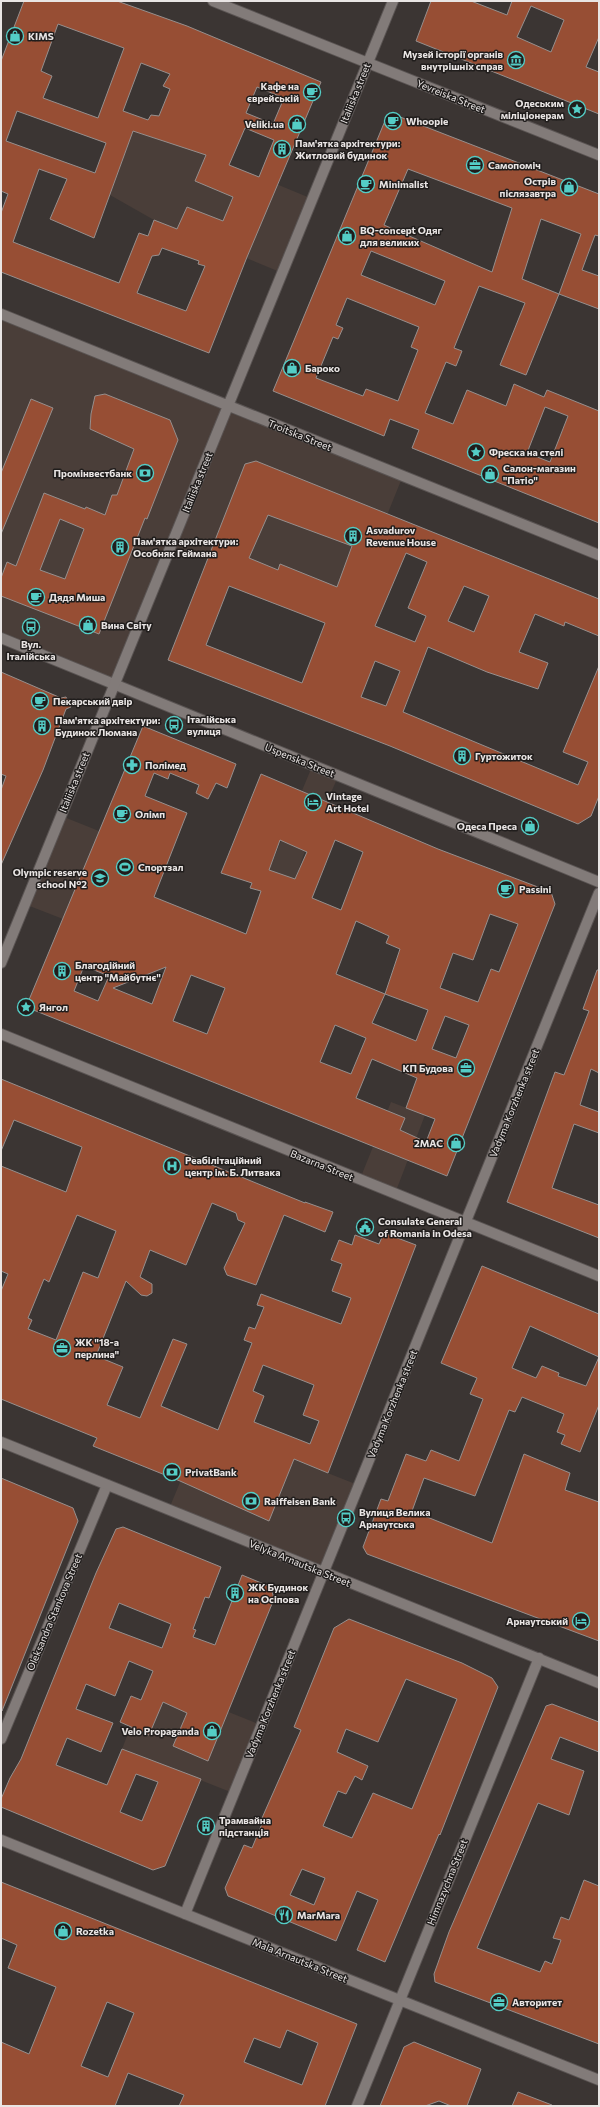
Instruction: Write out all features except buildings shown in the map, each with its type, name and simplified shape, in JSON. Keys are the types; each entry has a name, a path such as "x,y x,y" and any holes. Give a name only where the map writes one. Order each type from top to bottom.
{"main road":[{"name":"Yevreiska Street","path":"214,1 599,155"},
{"name":"Italiiska street","path":"1,963 393,1"},
{"name":"Troitska Street","path":"1,314 599,555"},
{"name":"Uspenska Street","path":"1,638 599,882"},
{"name":"Vadyma Korzhenka street","path":"185,1914 599,893"},
{"name":"Bazarna Street","path":"1,1034 599,1276"},
{"name":"Velyka Arnautska Street","path":"1,1442 599,1683"},
{"name":"Oleksandra Stankova Street","path":"1,1739 107,1485"},
{"name":"Himnazychna Street","path":"357,2106 539,1658"},
{"name":"Mala Arnautska Street","path":"1,1840 599,2080"}],"shaded area":[{"path":"133,131 206,155 310,198 280,272 154,220 110,195"},
{"path":"1,316 225,407 111,686 1,641"},
{"path":"228,412 402,478 348,612 172,547"},
{"path":"311,769 337,779 305,851 273,943 269,870"},
{"name":"Olympic reserve school N°2","path":"64,817 169,859 154,897 63,919 27,905"},
{"path":"391,1102 425,1115 396,1191 360,1179"},
{"path":"204,1424 363,1487 328,1573 169,1509"},
{"path":"149,1680 261,1725 233,1793 122,1749"}],"place":[{"name":"KIMS","path":"15,36"},
{"name":"Музей історії органів внутрішніх справ","path":"516,60"},
{"name":"Кафе на єврейській","path":"312,92"},
{"name":"Одеським міліціонерам","path":"577,109"},
{"name":"Whoopie","path":"393,121"},
{"name":"Veliki.ua","path":"297,124"},
{"name":"Пам'ятка архітектури: Житловий будинок","path":"282,149"},
{"name":"Самопоміч","path":"475,165"},
{"name":"Minimalist","path":"366,184"},
{"name":"Острів післязавтра","path":"569,187"},
{"name":"BQ-concept Одяг для великих","path":"347,236"},
{"name":"Бароко","path":"292,368"},
{"name":"Фреска на стелі","path":"476,452"},
{"name":"Промінвестбанк","path":"145,473"},
{"name":"Салон-магазин \"Патіо\"","path":"490,474"},
{"name":"Asvadurov Revenue House","path":"353,536"},
{"name":"Пам'ятка архітектури: Особняк Геймана","path":"120,547"},
{"name":"Дядя Миша","path":"36,597"},
{"name":"Вина Світу","path":"88,625"},
{"name":"Вул. Італійська","path":"31,627"},
{"name":"Пекарський двір","path":"40,701"},
{"name":"Італійська вулиця","path":"174,725"},
{"name":"Пам'ятка архітектури: Будинок Люмана","path":"42,726"},
{"name":"Гуртожиток","path":"462,756"},
{"name":"Полімед","path":"132,765"},
{"name":"Vintage Art Hotel","path":"313,802"},
{"name":"Олімп","path":"122,814"},
{"name":"Одеса Преса","path":"530,826"},
{"name":"Спортзал","path":"125,867"},
{"name":"Olympic reserve school N°2","path":"100,878"},
{"name":"Passini","path":"506,889"},
{"name":"Благодійний центр \"Майбутнє\"","path":"62,971"},
{"name":"Янгол","path":"26,1007"},
{"name":"КП Будова","path":"466,1068"},
{"name":"2MAC","path":"456,1143"},
{"name":"Реабілітаційний центр ім. Б. Литвака","path":"172,1166"},
{"name":"Consulate General of Romania in Odesa","path":"365,1227"},
{"name":"ЖК \"18-а перлина\"","path":"62,1348"},
{"name":"PrivatBank","path":"172,1472"},
{"name":"Raiffeisen Bank","path":"251,1501"},
{"name":"Вулиця Велика Арнаутська","path":"346,1518"},
{"name":"ЖК Будинок на Осіпова","path":"235,1593"},
{"name":"Арнаутський","path":"581,1621"},
{"name":"Velo Propaganda","path":"212,1731"},
{"name":"Трамвайна підстанція","path":"206,1826"},
{"name":"MarMara","path":"284,1915"},
{"name":"Rozetka","path":"63,1931"},
{"name":"Авторитет","path":"499,2002"}]}
